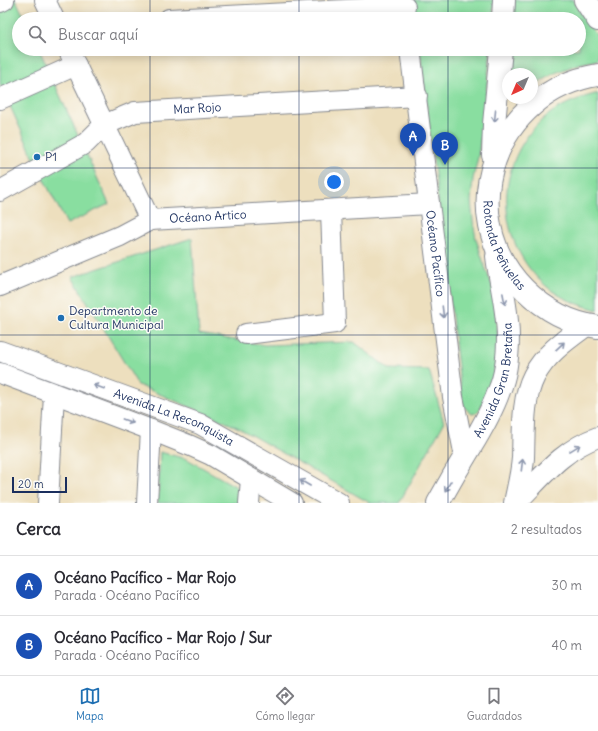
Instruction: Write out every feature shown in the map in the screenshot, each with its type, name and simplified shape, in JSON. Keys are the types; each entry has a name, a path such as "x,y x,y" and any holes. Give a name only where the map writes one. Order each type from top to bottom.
{"main road":[{"path":"503,12 504,0"},
{"path":"585,0 598,20"},
{"path":"492,167 494,124 500,56"},
{"name":"Rotonda Peñuelas","path":"595,327 567,319 548,309 532,297 517,282 496,247 488,210 488,189 492,167 498,151 515,122 527,109 540,98 555,89 587,77 598,76"},
{"name":"Avenida Gran Bretaña","path":"438,503 491,410 500,390 505,368 507,352 507,322 496,247"},
{"path":"515,503 521,474 524,425 529,387 540,366 565,340 595,327"}],"street":[{"path":"0,2 4,0"},
{"path":"45,0 51,12"},
{"path":"334,12 405,9"},
{"name":"Océano Pacífico","path":"411,56 454,397 465,457"},
{"path":"0,99 72,57 150,220"},
{"name":"Mar Rojo","path":"0,191 86,143 104,125 135,112 417,96"},
{"name":"Océano Artico","path":"0,286 120,236 150,220 429,204"},
{"path":"246,334 335,324 331,210"},
{"name":"Avenida La Reconquista","path":"0,351 200,424 339,503"},
{"name":"Avenida La Reconquista","path":"0,374 191,446 211,455 292,503"},
{"path":"48,503 54,394"},
{"path":"147,503 151,430"},
{"path":"515,503 555,463 577,446 598,436"},
{"path":"249,503 251,479"}],"green space":[{"path":"0,0 16,0 22,12 12,12 12,56 42,56 109,204 67,224 41,174 0,84"},
{"path":"414,0 494,0 493,12 415,12"},
{"path":"515,0 573,0 580,12 514,12"},
{"path":"586,21 598,37 598,60 578,64 555,73 538,83 538,68 511,68 512,56 586,56"},
{"path":"421,56 490,56 482,128 473,179 471,201 476,239 493,288 499,347 491,385 480,409 476,413 472,414 465,408 462,400"},
{"path":"598,94 598,310 577,304 558,295 546,286 529,268 517,248 509,226 507,203 509,180 515,158 527,137 543,119 555,110 574,101"},
{"path":"192,238 199,334 265,345 354,342 389,369 429,370 444,423 399,503 370,503 237,427 138,385 72,277"},
{"path":"160,452 187,459 242,490 241,503 158,503"}],"place":[{"name":"Océano Pacífico - Mar Rojo","path":"413,156"},
{"name":"P1","path":"37,157"},
{"name":"Océano Pacífico - Mar Rojo / Sur","path":"445,165"},
{"name":"Departmento de Cultura Municipal","path":"61,318"}]}
